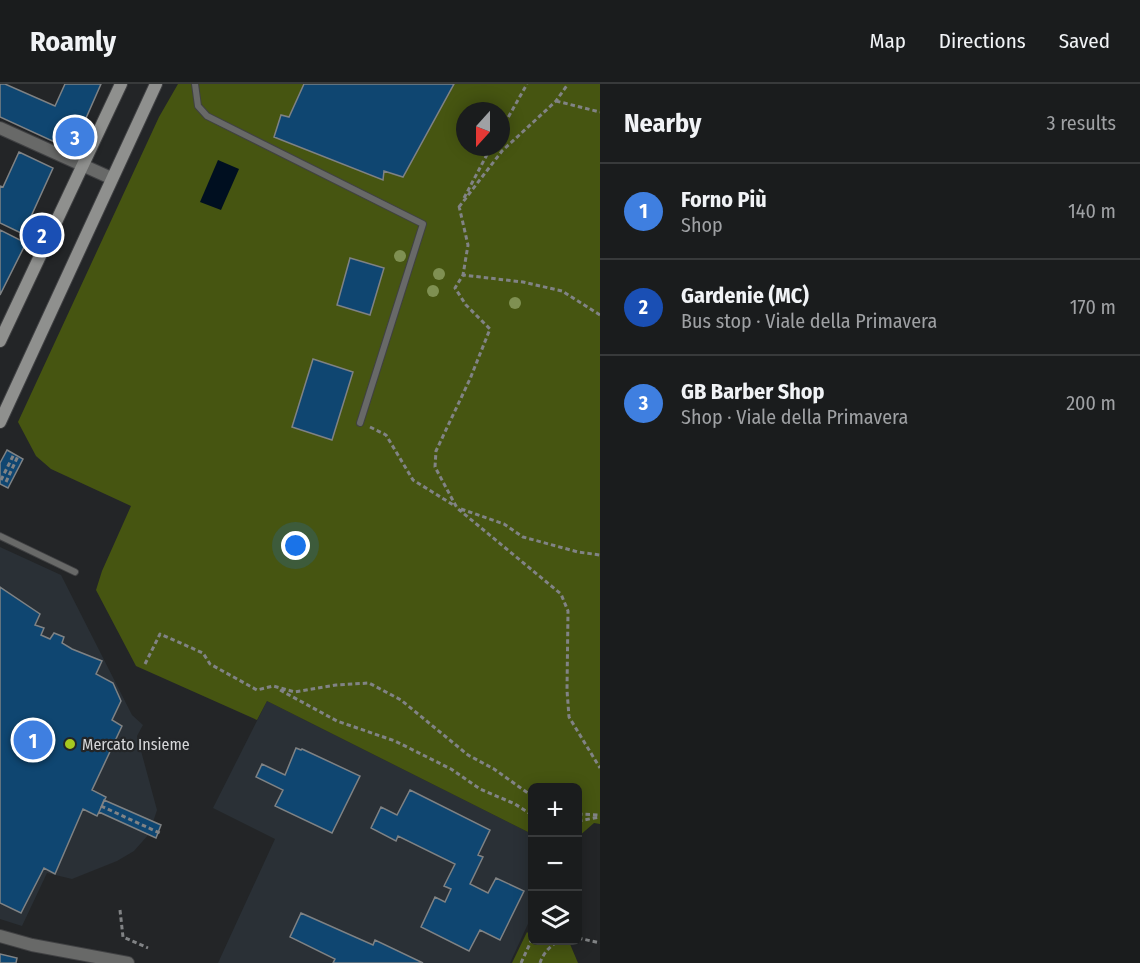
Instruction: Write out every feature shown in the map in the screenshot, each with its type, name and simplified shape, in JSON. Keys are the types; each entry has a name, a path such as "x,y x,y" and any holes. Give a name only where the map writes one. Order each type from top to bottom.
{"main road":[{"path":"0,341 121,84"},
{"path":"0,422 156,84"}],"street":[{"path":"0,128 111,178"},
{"path":"0,936 32,945 128,963"}],"lane":[{"path":"195,84 198,106 207,116 423,224 360,423"},
{"path":"0,536 75,572"}],"path":[{"path":"510,114 527,84"},
{"path":"459,207 502,151 556,101 568,84"},
{"path":"556,101 600,112"},
{"path":"486,156 459,207 468,245 463,275 455,288 466,306 490,329 436,451 435,467 457,507 504,524 523,537 578,552 600,555"},
{"path":"463,275 523,282 562,291 600,315"},
{"path":"360,423 386,435 413,480 457,507 561,594 568,611 569,717 600,768"},
{"path":"1,480 16,455 6,482"},
{"path":"146,664 160,634 203,653 210,664 257,690 273,686 295,692 369,683 401,700 468,755 494,769 528,793"},
{"path":"273,686 337,721 395,741 451,769 480,789 515,804 528,812"},
{"path":"101,806 162,834"},
{"path":"582,814 600,816"},
{"path":"582,820 600,816"},
{"path":"120,910 123,937 148,948"},
{"path":"582,939 600,943"},
{"path":"521,963 529,945"},
{"path":"540,963 542,956 552,945"}],"shaded area":[{"name":"Mercato Insieme","path":"0,547 61,575 132,715 143,725 137,736 157,810 149,834 134,851 117,861 72,879 47,873 22,926 0,919"},
{"path":"267,701 528,832 528,924 510,963 218,963 275,839 213,808"}],"green space":[{"path":"178,84 600,84 600,824 594,823 582,834 582,783 528,783 528,832 267,701 257,720 136,666 96,590 131,506 51,469 36,456 18,422 159,117"},
{"path":"527,932 528,945 570,945 578,963 512,963"}],"water":[{"path":"218,160 239,169 221,210 200,202"}],"building":[{"path":"0,84 5,84 55,106 65,84 101,84 72,150 0,117"},
{"path":"304,84 454,84 403,177 384,171 383,180 274,137 281,115 289,117"},
{"path":"19,152 53,168 23,234 0,223 0,186 3,187"},
{"path":"0,230 26,243 0,295"},
{"path":"350,258 384,268 370,315 337,305"},
{"path":"313,359 353,372 332,440 292,427"},
{"path":"7,450 23,459 8,488 0,484 0,463"},
{"name":"Mercato Insieme","path":"0,587 40,614 35,625 44,628 41,635 50,639 54,633 64,637 62,643 102,661 96,674 113,683 121,701 112,720 122,726 92,790 106,797 97,816 83,809 55,874 44,868 21,913 0,903"},
{"path":"296,748 360,776 332,833 275,806 283,790 256,777 262,764 285,775"},
{"path":"410,790 490,830 478,855 483,857 470,884 488,893 496,878 524,891 500,940 480,930 469,951 421,927 435,897 445,902 451,889 444,886 455,864 398,836 396,841 371,828 381,807 397,815"},
{"path":"104,800 161,825 156,838 99,812"},
{"path":"301,913 373,945 375,940 423,963 333,963 335,959 290,937"},
{"path":"0,954 17,958 16,963 0,963"}],"place":[{"name":"GB Barber Shop","path":"75,137"},
{"name":"Gardenie (MC)","path":"42,235"},
{"name":"Forno Più","path":"33,740"},
{"name":"Mercato Insieme","path":"70,744"}]}
